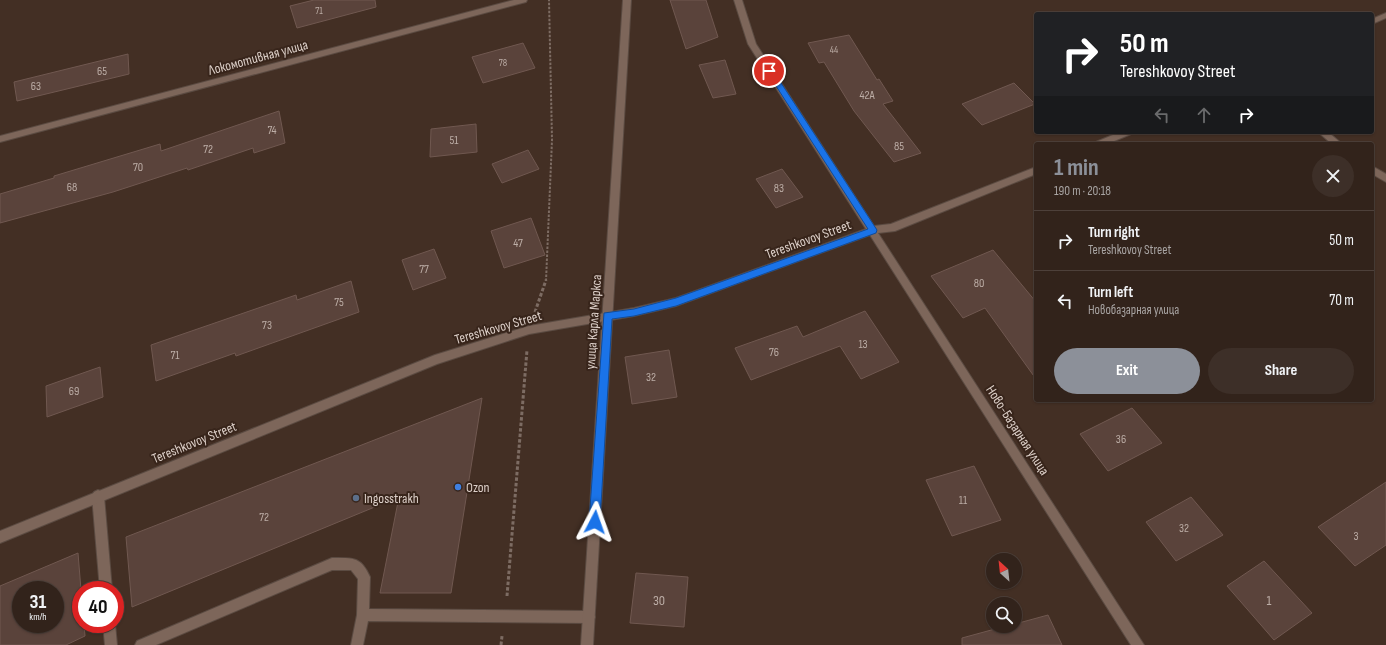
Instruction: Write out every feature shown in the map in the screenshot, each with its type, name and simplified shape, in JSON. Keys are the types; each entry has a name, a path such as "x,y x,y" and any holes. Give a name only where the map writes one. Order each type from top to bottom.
{"street":[{"name":"Локомотивная улица","path":"0,139 523,0"},
{"name":"улица Карла Маркса","path":"587,645 627,0"},
{"name":"Ново-Базарная улица","path":"738,0 752,44 873,230 1138,645"},
{"path":"1374,21 1386,15"},
{"path":"1104,142 1123,134"},
{"path":"1325,134 1335,142"},
{"path":"1374,170 1386,179"},
{"name":"Tereshkovoy Street","path":"0,537 435,360 529,330 634,312 676,302 873,230 892,228 1034,171"},
{"path":"98,496 105,581"},
{"path":"141,645 332,564 354,564 364,578 362,615 357,645"},
{"path":"362,615 589,617"},
{"path":"110,633 111,645"}],"building":[{"path":"314,0 375,0 376,7 297,28 290,6"},
{"path":"670,0 706,0 718,37 686,49"},
{"path":"849,35 877,80 879,79 893,101 883,104 921,153 894,162 854,111 824,62 819,63 808,43"},
{"path":"523,43 535,68 483,83 472,57"},
{"path":"128,54 129,74 17,101 14,82"},
{"path":"725,60 736,94 713,98 699,65"},
{"path":"1014,83 1034,103 1034,104 982,125 962,104"},
{"path":"279,111 285,143 254,153 253,148 188,170 187,168 113,192 0,223 0,194 160,144 161,151"},
{"path":"476,124 477,152 430,157 431,129"},
{"path":"528,150 539,169 502,183 492,164"},
{"path":"782,169 803,197 776,208 756,179"},
{"path":"531,218 545,255 504,268 491,231"},
{"path":"434,249 446,278 413,290 402,260"},
{"path":"993,250 1034,300 1034,376 985,308 963,318 931,276"},
{"path":"351,281 359,312 236,356 235,353 156,381 151,345 296,295 297,300"},
{"path":"865,311 899,362 861,379 840,346 751,380 735,348 797,326 803,337"},
{"path":"669,350 677,397 632,404 625,357"},
{"path":"100,367 103,397 47,417 46,386"},
{"path":"482,398 451,593 380,593 399,497 132,607 126,537"},
{"path":"1132,408 1162,443 1108,471 1080,434"},
{"path":"974,466 1001,520 952,536 926,480"},
{"path":"1386,482 1386,545 1355,566 1318,527"},
{"path":"1191,497 1223,535 1176,561 1146,522"},
{"path":"78,553 80,581 72,581 72,633 85,633 85,636 66,645 0,645 0,586"},
{"path":"1264,561 1312,613 1274,640 1227,586"},
{"path":"636,573 688,577 684,627 630,623"},
{"path":"1048,615 1062,645 962,645 962,638 986,631 986,633 1022,633 1022,622"}],"place":[{"name":"Ozon","path":"458,487"},
{"name":"Ingosstrakh","path":"356,498"}],"route":[{"path":"595,522 608,316 634,312 676,302 873,230 769,71"}]}
